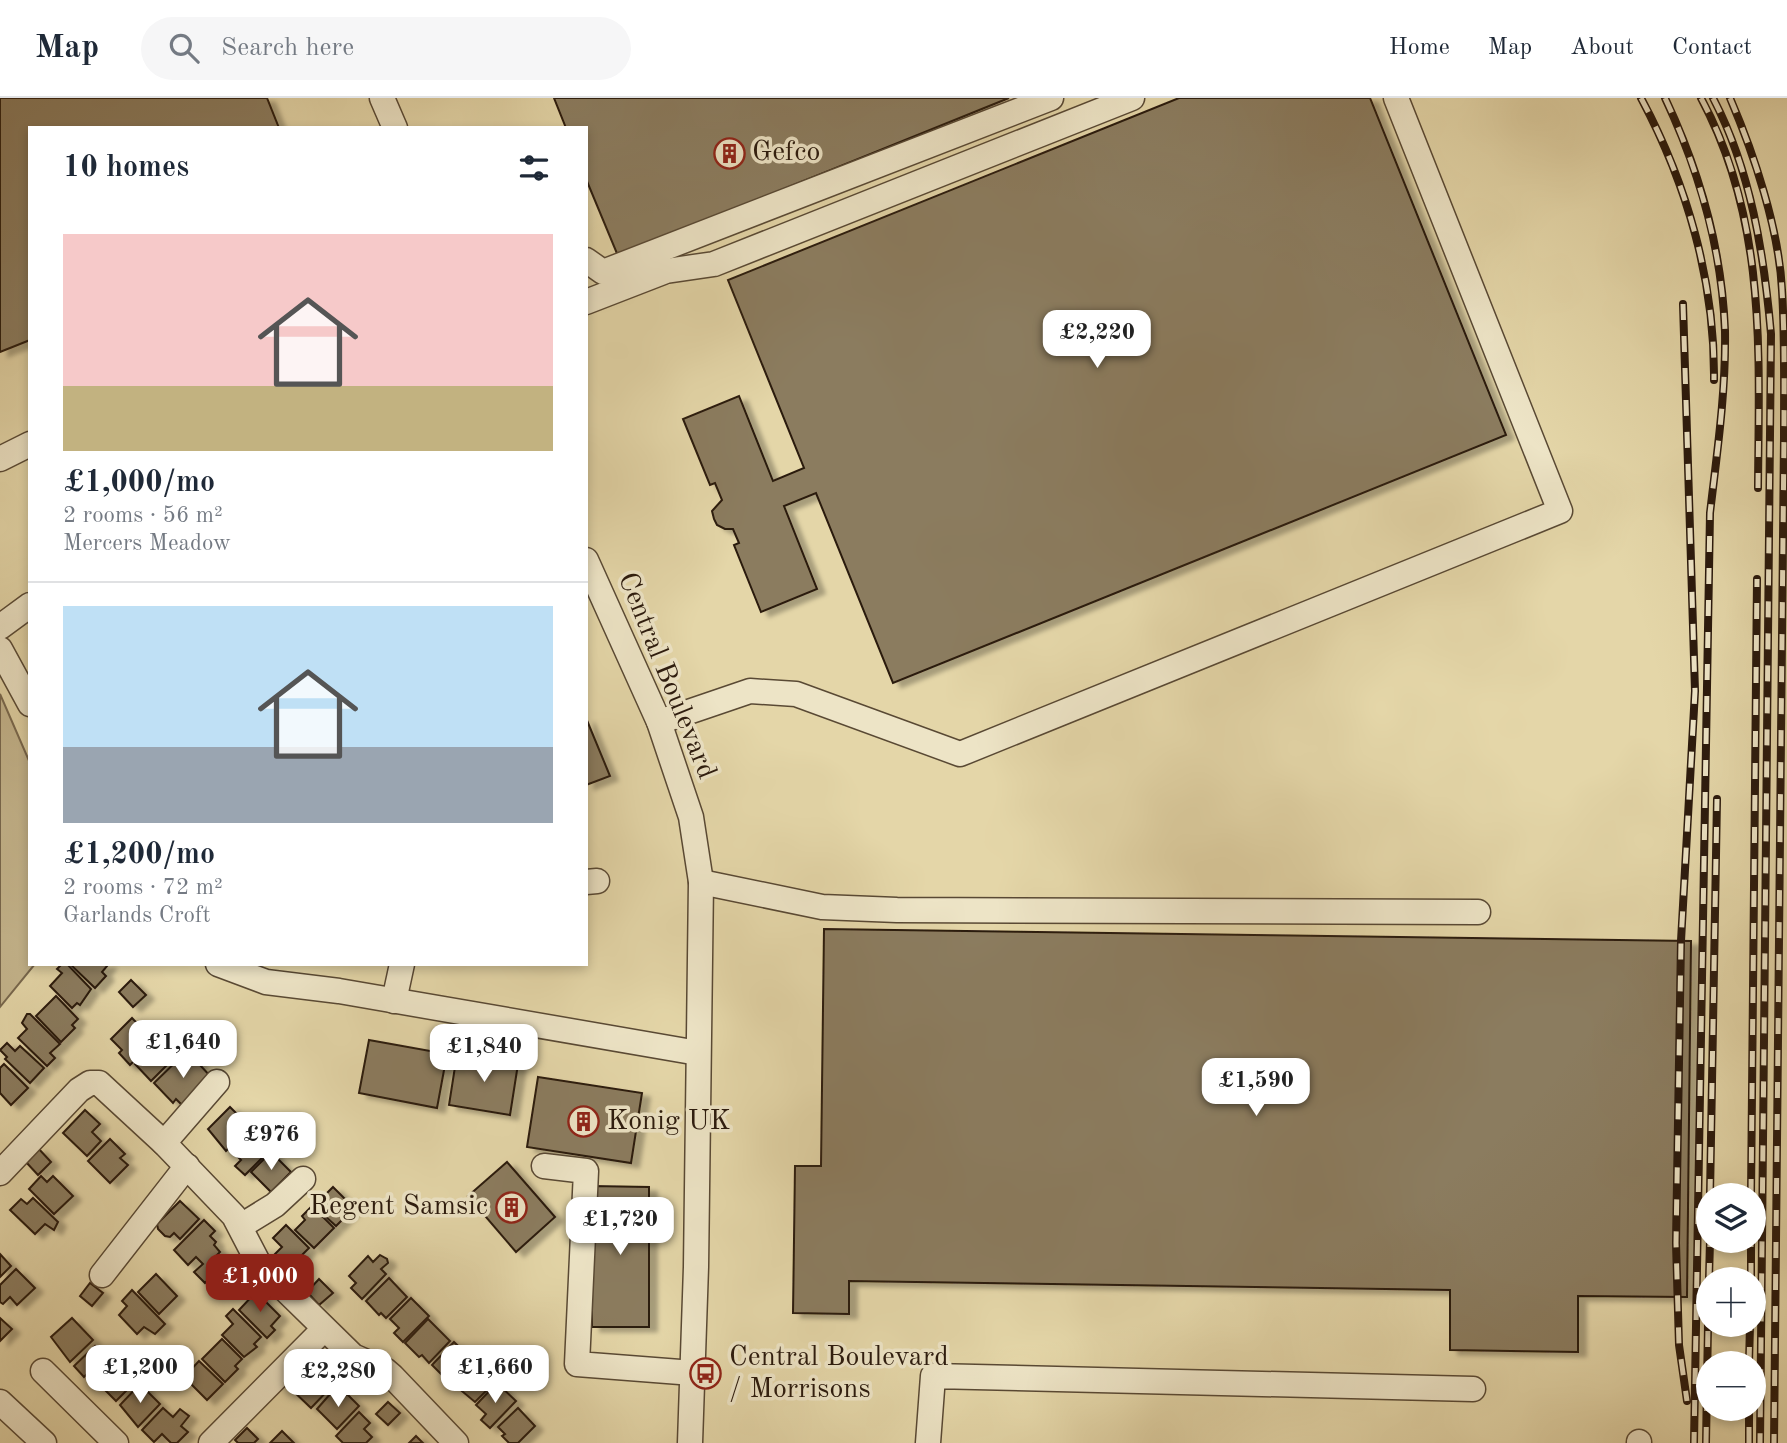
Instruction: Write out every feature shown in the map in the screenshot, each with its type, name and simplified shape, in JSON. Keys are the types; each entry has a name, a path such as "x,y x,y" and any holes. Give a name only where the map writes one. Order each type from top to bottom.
{"street":[{"path":"382,98 394,126"},
{"path":"588,261 603,272 1051,98"},
{"path":"588,301 666,271 714,264 1132,98"},
{"path":"659,722 750,691 796,694 960,754 1560,512 1396,98"},
{"path":"0,459 28,445"},
{"name":"Central Boulevard","path":"588,564 659,722 691,817 701,882 690,1443"},
{"path":"0,627 28,606"},
{"path":"0,649 28,700"},
{"path":"701,882 835,908 1478,912"},
{"path":"223,966 267,982 698,1053"},
{"path":"394,1001 402,966"},
{"path":"164,1143 216,1082"},
{"path":"0,1173 79,1090 90,1083 99,1083 164,1143 234,1216 259,1264 353,1356 393,1376 456,1443"},
{"path":"102,1275 187,1166"},
{"path":"544,1166 586,1171 577,1364 693,1373"},
{"path":"241,1226 275,1205 303,1179"},
{"path":"211,1443 324,1329"},
{"path":"43,1371 116,1443"},
{"path":"928,1443 933,1376 1473,1390"},
{"path":"0,1402 44,1443"}],"shaded area":[{"path":"0,694 28,758 28,966 33,966 0,1007"}],"building":[{"path":"0,98 267,98 278,126 28,126 28,341 0,352"},
{"name":"Gefco","path":"554,98 1009,98 618,256 588,184 588,126 565,126"},
{"path":"1179,98 1370,98 1506,435 893,683 816,493 784,506 817,589 761,612 734,545 739,543 733,529 717,525 714,519 712,511 722,500 715,483 710,485 683,419 739,396 773,481 804,468 728,280"},
{"path":"588,723 610,776 588,784"},
{"path":"824,929 1691,941 1687,1297 1578,1296 1578,1352 1450,1350 1450,1290 849,1281 849,1314 793,1313 795,1166 821,1166"},
{"path":"60,966 69,966 91,989 80,1005 77,1003 72,1008 50,986 62,973 57,969"},
{"path":"72,966 107,966 102,972 106,976 95,988"},
{"path":"131,980 146,995 133,1007 119,992"},
{"path":"56,996 78,1019 72,1025 75,1028 61,1042 36,1016"},
{"path":"27,1014 60,1044 50,1053 55,1058 47,1066 18,1038 27,1029 22,1023"},
{"path":"132,1018 154,1041 130,1065 119,1053 122,1050 111,1039"},
{"path":"369,1040 447,1054 437,1108 359,1093"},
{"path":"158,1042 174,1058 151,1081 135,1064"},
{"path":"7,1043 15,1051 20,1046 44,1068 30,1083 5,1059 7,1057 0,1050"},
{"path":"187,1051 212,1078 183,1106 176,1099 173,1103 154,1083"},
{"path":"457,1054 518,1064 510,1115 449,1105"},
{"path":"4,1064 28,1088 11,1105 0,1093 0,1068"},
{"name":"Konig UK","path":"538,1077 642,1093 631,1163 527,1147"},
{"path":"230,1107 250,1127 226,1151 208,1129"},
{"path":"85,1110 100,1124 92,1132 101,1141 87,1156 63,1133"},
{"path":"253,1130 272,1148 245,1175 235,1166 241,1160 232,1151"},
{"path":"110,1139 125,1154 120,1158 128,1165 110,1183 88,1161"},
{"path":"38,1148 51,1162 38,1175 25,1161"},
{"path":"271,1152 291,1172 271,1192 251,1172"},
{"name":"Regent Samsic","path":"507,1162 555,1217 516,1252 468,1196"},
{"path":"41,1176 47,1182 53,1176 73,1196 54,1214 29,1189"},
{"path":"592,1186 649,1187 649,1327 592,1327"},
{"path":"333,1187 354,1208 336,1226 314,1206"},
{"path":"33,1198 58,1222 54,1230 45,1224 35,1234 10,1210 21,1199 27,1204"},
{"path":"180,1201 199,1219 180,1239 174,1233 170,1237 165,1236 157,1224"},
{"path":"312,1206 334,1228 314,1248 295,1230 305,1220 302,1216"},
{"path":"204,1220 215,1231 210,1236 220,1252 210,1262 218,1270 205,1283 194,1272 203,1264 196,1257 188,1265 174,1250"},
{"path":"286,1225 309,1248 285,1272 271,1258 282,1247 273,1238"},
{"path":"0,1254 11,1266 0,1277"},
{"path":"380,1255 387,1259 388,1263 381,1269 386,1274 362,1299 351,1288 356,1283 349,1276 368,1256 373,1262"},
{"path":"16,1269 35,1288 17,1305 10,1297 3,1304 0,1302 0,1285"},
{"path":"156,1274 177,1296 159,1314 138,1292"},
{"path":"389,1278 407,1297 386,1318 381,1313 379,1315 366,1301"},
{"path":"319,1279 333,1293 319,1305 307,1292"},
{"path":"90,1283 103,1293 92,1306 80,1296"},
{"path":"132,1290 165,1324 155,1334 144,1327 137,1334 119,1315 127,1306 122,1301"},
{"path":"256,1292 280,1316 271,1326 275,1330 267,1338 239,1310"},
{"path":"411,1298 429,1316 403,1342 394,1333 399,1328 390,1319"},
{"path":"233,1309 261,1337 254,1344 257,1347 244,1357 222,1335 233,1324 226,1316"},
{"path":"0,1318 12,1329 0,1341"},
{"path":"72,1318 93,1340 70,1362 51,1337"},
{"path":"428,1319 450,1341 429,1363 405,1343"},
{"path":"222,1339 242,1359 235,1366 238,1369 225,1382 202,1359"},
{"path":"454,1342 474,1361 454,1382 432,1365"},
{"path":"95,1346 106,1358 102,1361 107,1366 92,1381 74,1366"},
{"path":"117,1361 137,1380 116,1401 97,1382"},
{"path":"199,1361 223,1384 207,1400 184,1377"},
{"path":"477,1367 493,1384 475,1402 457,1387"},
{"path":"309,1368 318,1376 321,1373 333,1385 311,1408 290,1388"},
{"path":"497,1383 516,1401 490,1428 481,1420 486,1414 476,1405"},
{"path":"140,1384 160,1404 138,1427 120,1405"},
{"path":"331,1393 340,1401 347,1394 359,1406 337,1429 317,1409"},
{"path":"388,1402 400,1413 388,1425 376,1414"},
{"path":"163,1408 173,1417 180,1409 189,1416 181,1426 188,1432 177,1443 171,1443 162,1434 154,1442 142,1430"},
{"path":"518,1408 535,1426 518,1443 509,1443 498,1427"},
{"path":"359,1412 370,1423 364,1429 372,1437 366,1443 343,1443 336,1436"},
{"path":"247,1428 258,1439 254,1443 238,1443 235,1440"},
{"path":"282,1431 294,1443 270,1443"},
{"path":"416,1436 423,1443 409,1443"}],"railway":[{"path":"1641,98 1672,164 1695,234 1709,306 1714,380"},
{"path":"1665,98 1688,154 1707,212 1719,271 1725,331 1723,400 1710,513 1694,1443"},
{"path":"1701,98 1722,145 1738,192 1748,240 1758,338 1758,488"},
{"path":"1713,98 1737,154 1754,213 1771,334 1760,1443"},
{"path":"1730,98 1748,143 1771,217 1780,267 1784,327 1774,1443"},
{"path":"1683,304 1695,691 1681,941 1676,1243 1679,1345 1687,1401"},
{"path":"1751,1183 1757,579"},
{"path":"1710,1183 1717,799"},
{"path":"1709,1267 1710,1253"},
{"path":"1751,1253 1751,1267"},
{"path":"1706,1443 1708,1337"},
{"path":"1749,1351 1750,1337"},
{"path":"1749,1421 1749,1443"}],"place":[{"name":"Gefco","path":"729,153"},
{"name":"Konig UK","path":"584,1122"},
{"name":"Regent Samsic","path":"511,1207"},
{"name":"Central Boulevard / Morrisons","path":"706,1374"}]}
